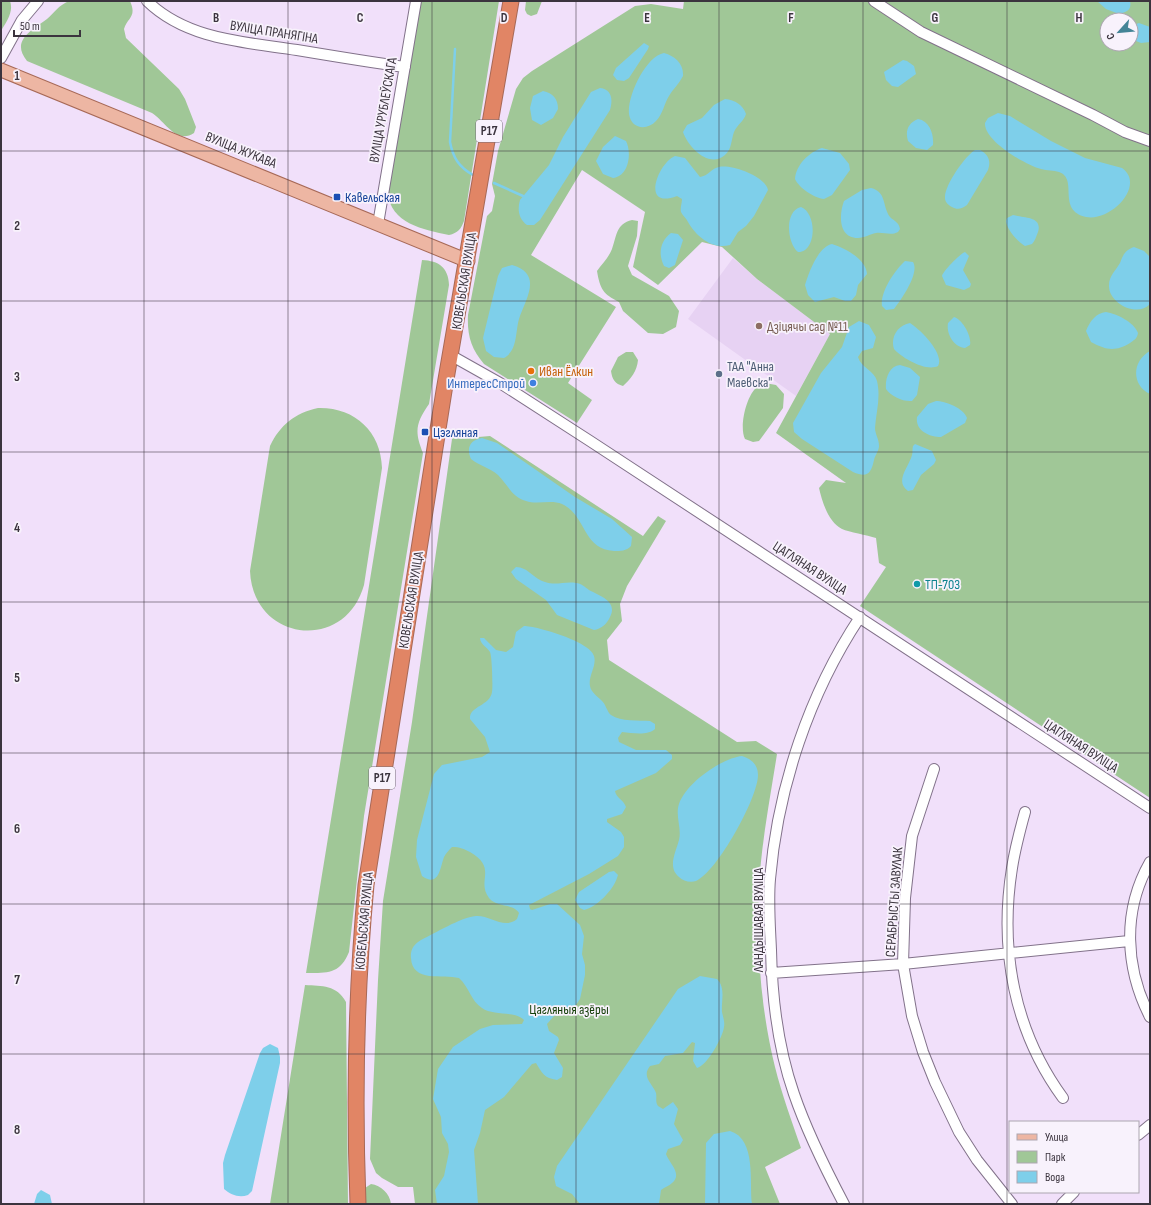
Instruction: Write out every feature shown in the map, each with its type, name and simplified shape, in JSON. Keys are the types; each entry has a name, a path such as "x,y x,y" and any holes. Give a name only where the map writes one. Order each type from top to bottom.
{"highway":[{"name":"КОВЕЛЬСКАЯ ВУЛІЦА","path":"358,1204 357,1051 361,938 366,885 444,391 452,356 511,1"}],"main road":[{"name":"ВУЛІЦА ЖУКАВА","path":"1,70 468,261"}],"street":[{"path":"1,58 22,20 38,1"},
{"name":"ВУЛІЦА ПРАНЯГІНА","path":"147,1 177,23 213,36 405,67"},
{"name":"ВУЛІЦА УРУБЛЕЎСКАГА","path":"378,224 416,1"},
{"path":"874,1 885,10 921,32 1125,132 1150,141"},
{"name":"ЦАГЛЯНАЯ ВУЛІЦА","path":"452,356 513,392 860,617 1150,808"},
{"name":"ЛАНДЫШАВАЯ ВУЛІЦА","path":"844,1204 811,1139 793,1093 776,1019 771,973 770,880 775,837 788,775 819,692 849,634 860,617"},
{"name":"СЕРАБРЫСТЫ ЗАВУЛАК","path":"934,769 912,836 905,898 903,964 912,1016 923,1052 935,1082 959,1132 977,1160 1012,1204"},
{"path":"1025,812 1011,874 1008,902 1009,953 1019,1013 1032,1046 1047,1076 1063,1098"},
{"path":"1150,862 1135,900 1129,941 1135,980 1150,1017"},
{"path":"771,973 903,964 1129,941"},
{"path":"1139,1134 1150,1125"},
{"path":"1062,1204 1073,1193"}],"shaded area":[{"name":"Дзіцячы сад №11","path":"733,258 757,279 830,334 796,396 688,319"}],"green space":[{"path":"1,1 10,1 11,9 9,17 1,31"},
{"path":"69,1 130,1 133,10 124,29 126,38 179,89 185,99 196,127 194,133 188,136 176,134 152,113 27,61 22,54 21,47 25,36 47,19 59,7"},
{"path":"420,1 499,1 464,221 459,230 449,235 429,231 402,218 395,212 390,203 388,193"},
{"path":"526,1 542,1 537,14 531,16 527,14 525,10"},
{"path":"684,1 1150,1 1150,798 860,606 886,567 879,563 876,538 842,529 837,526 829,516 819,488 826,480 846,483 776,433 830,334 757,279 722,247 702,242 658,285 633,267 645,212 582,170 531,255 616,307 568,383 592,400 577,423 484,364 476,353 469,335 468,315 487,216 492,211 495,196 492,184 498,151 516,89 523,78 532,71 635,6 651,4 683,9"},
{"path":"632,220 638,221 637,236 628,266 632,275 669,296 679,311 676,327 663,334 648,333 623,311 619,302 603,290 599,282 597,271 611,252 620,227"},
{"path":"422,260 433,262 442,266 447,274 449,285 429,404 421,417 418,427 418,439 423,453 364,816 349,952 342,965 332,971 306,973"},
{"path":"626,352 633,352 638,360 636,368 629,381 623,386 614,381 611,371 618,357"},
{"path":"765,383 776,385 784,394 783,408 759,441 753,442 745,439 743,434 743,420 747,404 753,391 758,386"},
{"path":"318,408 343,412 354,417 363,424 371,432 377,443 382,468 364,585 354,607 339,621 320,629 301,630 282,625 266,613 255,595 250,571 270,446 278,432 289,421 302,413"},
{"name":"Цагляныя азёры","path":"453,432 467,438 490,436 643,536 658,516 666,521 627,586 620,604 622,621 607,640 609,660 737,742 756,741 777,754 760,872 758,911 759,956 763,1001 770,1045 787,1108 801,1148 765,1167 780,1204 415,1204 413,1187 398,1187 382,1178 376,1173 370,1159 383,901 412,722"},
{"path":"305,985 323,986 334,989 346,1002 348,1204 270,1204"},
{"path":"371,1184 378,1186 387,1194 391,1204 365,1204 365,1188"}],"water":[{"path":"1097,1 1130,1 1130,9 1124,12 1114,12 1106,9"},
{"path":"1139,23 1150,27 1150,42 1139,42"},
{"path":"644,43 649,46 648,49 629,78 624,81 617,80 613,75 616,68"},
{"path":"664,53 672,56 678,61 682,68 683,76 669,96 656,121 648,126 640,127 633,123 630,119 629,106 631,97 644,69 657,56"},
{"path":"903,60 914,66 916,74 898,87 892,86 886,80 884,72"},
{"path":"600,88 607,90 611,96 610,110 540,220 534,225 527,225 519,214 520,200 549,165 563,137 591,92"},
{"path":"543,91 550,93 554,97 557,102 558,109 553,118 541,125 532,120 530,108 533,96"},
{"path":"725,99 732,100 738,104 743,108 746,114 734,132 727,153 719,159 706,158 694,150 683,132 687,125 702,118 714,105"},
{"path":"998,113 1010,116 1051,141 1085,158 1122,168 1128,175 1130,184 1128,192 1115,208 1106,214 1096,217 1086,217 1077,213 1072,208 1070,202 1065,176 1059,172 1041,169 1026,163 1007,151 991,137 985,123 988,118"},
{"path":"918,119 926,122 932,133 933,145 927,150 916,148 908,141 908,128"},
{"path":"615,136 626,141 629,157 626,169 623,173 613,178 603,174 596,161 603,147"},
{"path":"822,148 840,153 849,164 850,170 832,195 824,199 807,192 795,179 798,169 804,160 812,153"},
{"path":"975,150 980,150 987,156 989,161 988,170 967,205 960,209 956,209 946,202 945,199 948,186 951,179 966,158"},
{"path":"675,156 685,158 700,177 719,167 725,167 748,172 766,185 768,190 754,216 746,226 738,232 730,245 723,246 711,244 700,237 681,212 682,199 677,196 666,199 659,197 656,191 658,175 669,160"},
{"path":"871,188 880,193 890,217 897,223 900,229 898,232 893,234 876,233 860,238 851,237 843,230 841,212 844,201 862,190"},
{"path":"801,207 810,217 813,232 808,246 804,251 798,252 791,242 789,228 792,214"},
{"path":"1013,215 1035,220 1038,223 1038,232 1032,244 1025,246 1010,232 1006,221 1007,218"},
{"path":"671,233 678,234 683,240 675,265 669,268 664,266 662,261 661,248 664,240"},
{"path":"832,244 849,251 859,259 866,269 867,274 858,285 856,295 851,301 845,301 834,297 815,302 808,295 805,285 818,255 827,246"},
{"path":"1134,247 1144,251 1150,257 1150,304 1144,308 1138,309 1131,309 1118,303 1110,292 1109,285 1111,276 1120,263 1123,255 1126,251"},
{"path":"965,252 969,256 963,270 971,284 970,287 964,290 946,285 942,276 945,270 952,262"},
{"path":"905,261 913,262 914,273 912,279 905,293 894,309 886,310 882,306 883,294 897,270"},
{"path":"512,265 522,269 527,275 530,281 530,288 519,319 512,350 504,358 494,357 486,351 483,338 498,276 502,268"},
{"path":"1106,312 1120,317 1133,325 1138,333 1137,337 1125,346 1115,349 1101,347 1091,342 1086,331 1091,321 1099,314"},
{"path":"954,317 963,324 968,333 970,345 965,348 954,343 948,331 948,323"},
{"path":"859,321 869,325 876,337 873,348 862,351 858,357 862,364 875,377 879,393 875,428 879,448 870,472 865,475 853,472 802,439 794,432 793,423 821,373 842,347 849,327"},
{"path":"910,323 925,336 935,349 938,355 938,366 921,366 908,360 894,349 893,340 896,332 902,326"},
{"path":"1150,351 1150,394 1139,385 1136,373 1140,361 1144,355"},
{"path":"900,365 910,368 920,377 917,395 912,401 905,401 898,398 886,389 886,381 890,370"},
{"path":"936,401 944,402 962,411 967,418 965,423 941,437 932,436 924,432 918,426 917,417 928,404"},
{"path":"482,438 497,443 575,497 612,519 632,537 631,546 621,551 604,549 590,538 576,516 570,509 562,504 553,502 531,502 517,497 498,475 471,459 469,451 470,445"},
{"path":"915,444 932,451 936,460 934,464 921,475 913,490 908,491 902,483 902,478"},
{"path":"516,567 524,569 541,580 549,583 581,584 610,603 612,611 609,620 601,627 594,630 557,615 546,600 516,579 511,572"},
{"path":"524,626 551,632 574,640 584,645 591,651 595,660 590,678 591,688 594,694 603,702 610,714 620,719 650,721 655,724 655,729 648,733 640,734 622,732 618,738 619,742 636,750 666,750 672,755 672,759 656,773 615,791 626,807 622,814 607,819 607,822 621,832 624,837 624,847 618,856 589,874 529,905 530,909 532,910 550,904 557,904 580,925 584,936 582,954 585,965 585,975 580,999 571,1012 554,1016 547,1024 549,1031 558,1037 559,1040 554,1053 563,1068 562,1077 557,1080 549,1078 542,1072 536,1063 532,1064 504,1097 485,1110 480,1133 474,1150 478,1204 437,1204 435,1190 444,1176 449,1152 448,1144 442,1133 441,1117 433,1099 438,1069 453,1047 480,1029 493,1025 522,1024 524,1020 516,1015 492,1012 482,1008 475,1002 459,978 429,976 417,971 413,966 411,952 416,943 469,917 481,916 502,923 507,923 517,919 519,913 513,908 496,903 489,898 484,886 485,869 483,864 478,858 464,849 452,847 444,857 438,875 432,880 422,876 416,857 417,840 434,774 442,765 482,757 490,752 485,737 470,719 473,711 488,700 492,692 491,655 489,650 481,642 480,638 484,638 496,650 506,652 513,647 516,632"},
{"path":"742,756 754,763 757,768 758,775 756,786 744,816 725,850 705,875 694,882 682,880 675,873 673,864 673,859 680,836 678,813 679,804 689,788 706,773 725,761"},
{"path":"614,871 618,875 617,878 612,888 604,897 589,908 584,910 580,908 575,900 579,892 609,872"},
{"path":"700,976 717,979 721,986 724,1025 718,1044 710,1057 697,1068 693,1061 695,1043 692,1042 683,1053 665,1056 659,1064 650,1066 647,1074 648,1080 655,1090 658,1106 663,1109 673,1102 678,1109 674,1124 683,1140 680,1145 668,1149 666,1154 676,1172 675,1180 661,1190 659,1204 580,1204 572,1194 556,1186 554,1177 557,1166 678,989"},
{"path":"270,1044 278,1048 280,1063 252,1191 248,1195 235,1195 224,1189 223,1163 260,1053 263,1048"},
{"path":"730,1131 739,1136 748,1152 752,1204 705,1204 706,1143 714,1134"},
{"path":"41,1190 50,1195 52,1204 34,1204 37,1194"}],"waterway":[{"path":"455,49 450,142 457,162 473,175"},
{"path":"494,183 523,196"}],"place":[{"name":"Кавельская","path":"337,197"},
{"name":"Дзіцячы сад №11","path":"759,326"},
{"name":"Иван Ёлкин","path":"531,371"},
{"name":"ТАА \"Анна Маевска\"","path":"719,374"},
{"name":"ИнтересСтрой","path":"533,383"},
{"name":"Цэгляная","path":"425,432"},
{"name":"ТП-703","path":"917,584"}]}
